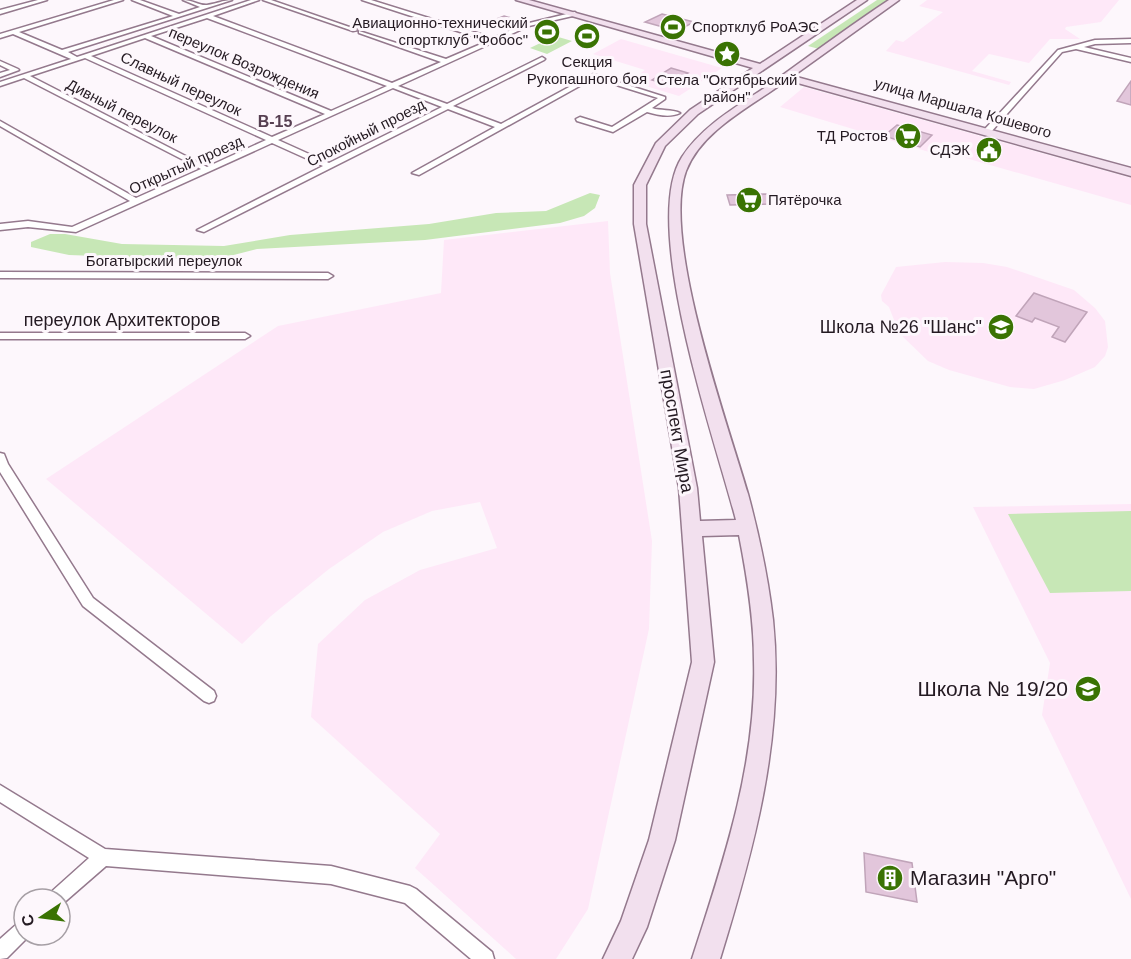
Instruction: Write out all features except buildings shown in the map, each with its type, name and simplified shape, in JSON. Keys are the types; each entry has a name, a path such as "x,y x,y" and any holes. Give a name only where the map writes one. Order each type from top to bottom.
{"main road":[{"path":"522,0 760,66"},
{"name":"проспект Мира","path":"618,959 633,927 662,840 703,662 693,529 640,214 640,185 660,145 685,113 863,0"},
{"path":"706,959 751,808 764,709 763,620 747,527 687,300 674,227 674,189 686,157 725,120 818,52 895,0"},
{"path":"792,45 806,46 818,52"},
{"path":"786,76 1131,171"},
{"name":"улица Маршала Кошевого","path":"786,76 1131,171"},
{"path":"685,113 703,121 725,120"},
{"path":"693,529 747,527"}],"street":[{"path":"0,12 45,0"},
{"path":"0,36 120,0"},
{"path":"135,0 179,15"},
{"path":"186,0 205,7"},
{"path":"62,52 229,0"},
{"path":"0,84 256,0"},
{"path":"266,0 448,62"},
{"path":"365,0 495,41"},
{"name":"Открытый проезд","path":"0,227 14,223 50,225 74,230 533,23 574,15"},
{"path":"207,16 500,126"},
{"path":"14,32 77,59"},
{"name":"переулок Возрождения","path":"145,36 332,114"},
{"path":"988,130 1060,51 1095,42 1131,41"},
{"path":"1074,46 1131,60"},
{"name":"Славный переулок","path":"86,56 329,166"},
{"name":"Спокойный проезд","path":"201,230 542,59"},
{"path":"0,63 16,70 0,75"},
{"name":"Дивный переулок","path":"24,76 208,170"},
{"path":"416,172 593,76 663,98 613,130 580,119"},
{"path":"646,109 659,113 685,113"},
{"path":"0,123 137,202"},
{"name":"Богатырский переулок","path":"0,275 328,276"},
{"name":"переулок Архитекторов","path":"0,336 245,336"},
{"path":"0,457 2,465 88,602 209,696"},
{"path":"0,793 103,857 331,875 410,895 485,959"},
{"path":"70,887 103,857"},
{"path":"0,951 12,940"}],"shaded area":[{"path":"927,0 1119,0 1101,22 1066,27 1065,29 1080,39 1050,39 1029,63 989,54 972,71 1011,82 1009,85 886,51 896,40 903,42 943,12 919,6"},
{"path":"621,39 722,68 679,96 629,81 645,70 593,54"},
{"path":"804,87 1131,178 1131,205 934,149 929,152 780,107"},
{"path":"608,221 610,273 652,541 649,629 588,909 556,959 516,959 415,868 440,834 311,717 318,644 365,600 420,570 497,548 480,502 432,511 383,532 329,569 271,616 242,644 46,479 278,326 441,293 444,240"},
{"name":"Школа №26 \"Шанс\"","path":"945,262 983,263 1007,267 1074,290 1095,308 1105,321 1108,347 1105,356 1095,367 1065,380 1034,389 1010,387 949,370 928,361 899,333 889,307 882,301 881,295 896,267"},
{"name":"Школа № 19/20","path":"1131,504 1131,899 1042,715 1050,663 973,507"}],"green space":[{"path":"877,0 890,0 819,49 808,46"},
{"path":"555,36 572,41 547,54 530,48"},
{"path":"590,193 600,195 595,208 584,216 560,223 425,240 257,249 222,258 179,259 69,255 31,247 31,242 50,234 65,234 122,244 224,246 290,235 429,224 496,213 546,211"},
{"path":"1131,511 1131,591 1050,593 1008,514"}],"place":[{"name":"Спортклуб РоАЭС","path":"673,27"},
{"name":"Авиационно-технический спортклуб \"Фобос\"","path":"547,32"},
{"name":"Секция Рукопашного боя","path":"587,36"},
{"name":"Стела \"Октябрьский район\"","path":"727,54"},
{"name":"ТД Ростов","path":"908,136"},
{"name":"СДЭК","path":"989,150"},
{"name":"Пятёрочка","path":"749,200"},
{"name":"Школа №26 \"Шанс\"","path":"1001,327"},
{"name":"Школа № 19/20","path":"1088,689"},
{"name":"Магазин \"Арго\"","path":"890,878"}],"district":[{"name":"В-15","path":"275,121"}]}
